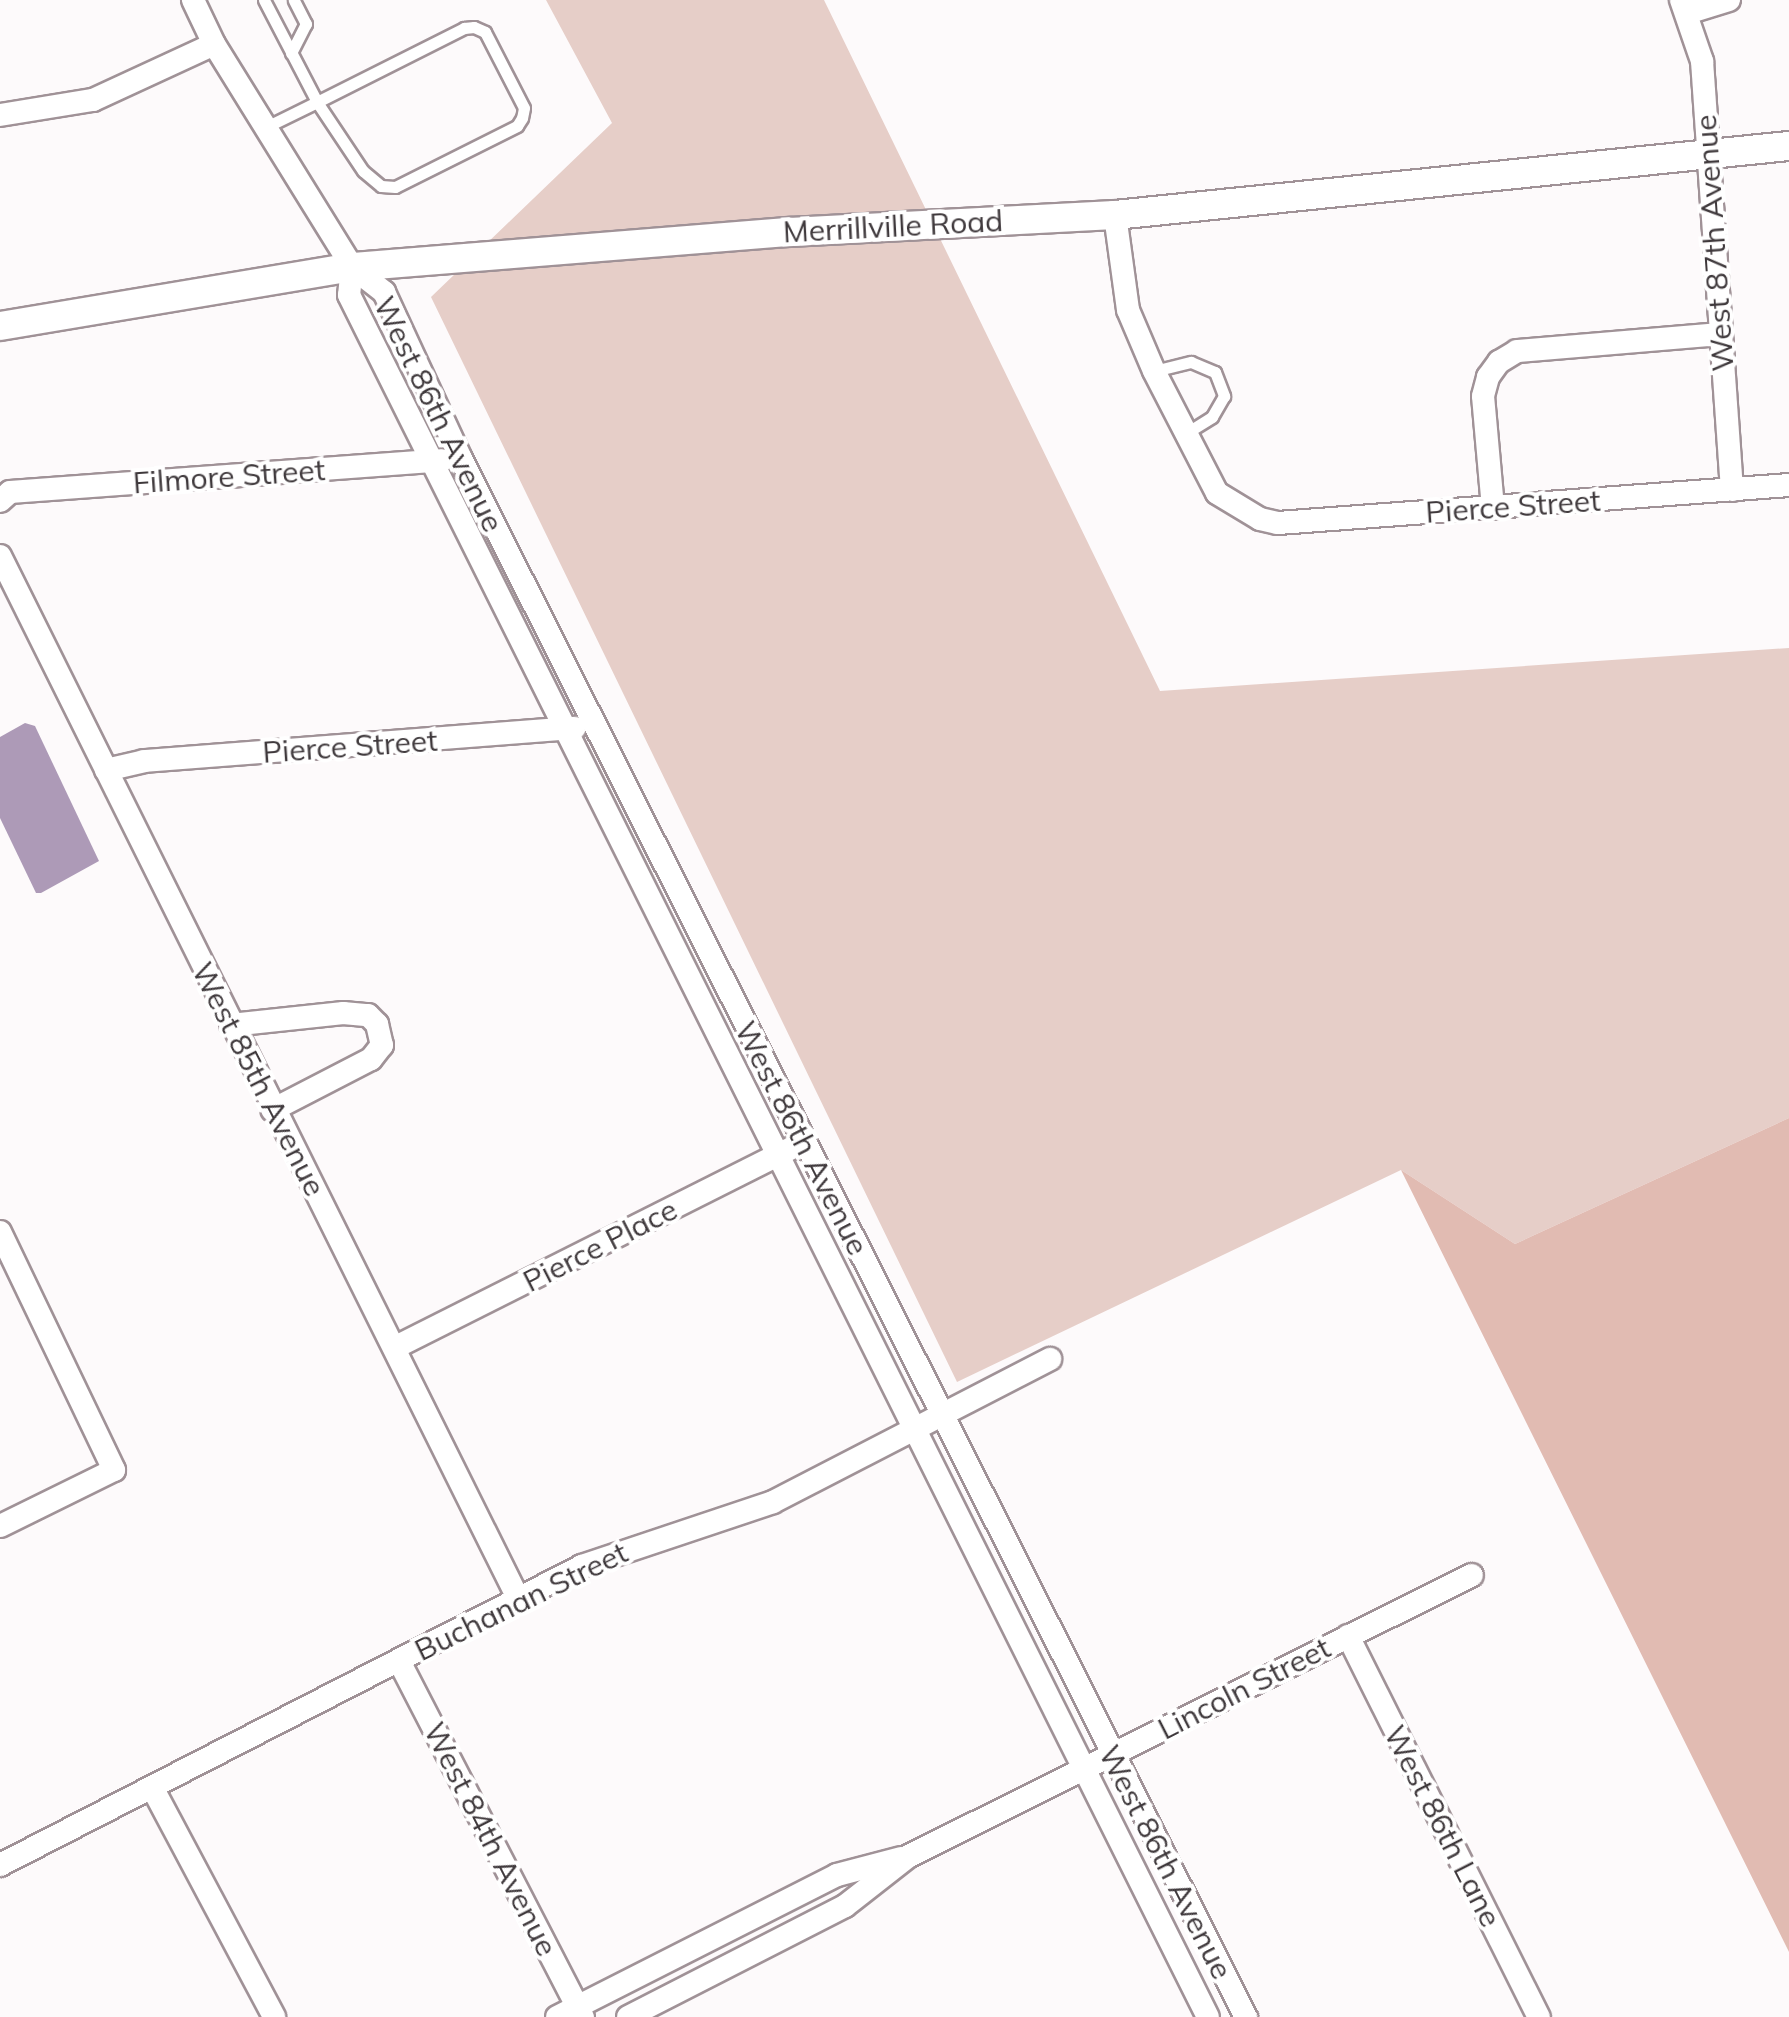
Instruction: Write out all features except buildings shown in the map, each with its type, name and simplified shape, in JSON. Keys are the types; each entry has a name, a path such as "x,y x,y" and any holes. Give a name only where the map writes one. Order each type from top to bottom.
{"street":[{"name":"West 86th Avenue","path":"193,0 214,44 352,267 384,292 461,459 1246,2017"},
{"path":"1684,7 1729,0"},
{"name":"West 87th Avenue","path":"1684,7 1702,61 1718,334 1732,490"},
{"path":"0,115 93,100 214,44"},
{"name":"Merrillville Road","path":"0,326 352,267 789,232 1114,216 1789,146"},
{"path":"1114,216 1128,310 1186,433"},
{"name":"West 86th Avenue","path":"352,267 349,296 1208,2017"},
{"path":"1492,508 1483,396 1488,377 1499,362 1518,350 1718,334"},
{"name":"Pierce Street","path":"1186,433 1217,494 1240,510 1278,523 1789,486"},
{"name":"Filmore Street","path":"0,501 10,492 461,459"},
{"name":"West 85th Avenue","path":"0,556 272,1110 396,1348 520,1600"},
{"name":"Pierce Street","path":"106,770 144,761 595,727"},
{"path":"231,1024 344,1014 368,1015 378,1024 382,1045 371,1059 272,1110"},
{"name":"Pierce Place","path":"396,1348 804,1142"},
{"path":"0,1232 114,1470 0,1526"},
{"name":"Buchanan Street","path":"0,1865 609,1554 761,1507 916,1432 1050,1359"},
{"name":"Lincoln Street","path":"628,2017 845,1906 909,1856 1472,1575"},
{"name":"West 86th Lane","path":"1348,1636 1539,2017"},
{"name":"West 84th Avenue","path":"399,1661 572,2013"},
{"path":"153,1788 274,2017"},
{"name":"Lincoln Street","path":"572,2013 837,1874 909,1856"}],"lane":[{"path":"264,0 317,102 364,171 381,186 395,187 517,126 524,108 484,32 474,27 464,28 317,102 266,127"},
{"path":"272,14 294,1 306,24 292,53"},
{"path":"1154,372 1190,362 1215,372 1224,396 1212,416 1186,433"}],"shaded area":[{"path":"546,0 824,0 1160,691 1789,648 1789,1118 1515,1244 1401,1170 957,1382 431,297 612,123"},
{"path":"25,723 35,726 99,861 41,893 36,893 0,818 0,737"},
{"path":"1789,1118 1789,1952 1401,1170 1515,1244"}]}
